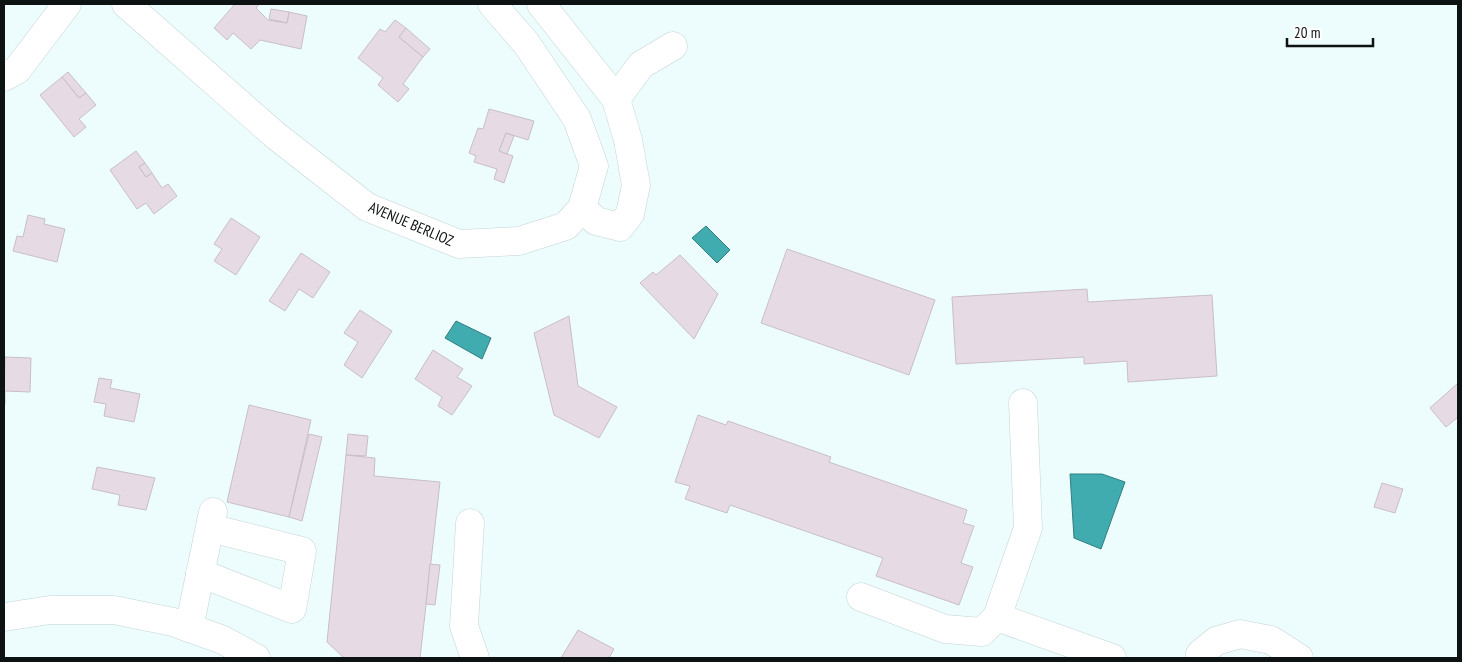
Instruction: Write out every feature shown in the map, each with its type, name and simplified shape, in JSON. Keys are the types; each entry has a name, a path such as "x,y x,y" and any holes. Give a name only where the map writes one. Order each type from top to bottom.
{"street":[{"path":"4,77 18,70 67,4"},
{"name":"AVENUE BERLIOZ","path":"126,4 275,135 366,207 459,244 520,241 566,226 582,208 594,166 577,119 526,43 492,4"},
{"path":"541,4 616,99 628,140 636,184 630,214 620,227 596,221 582,208"},
{"path":"616,99 641,65 673,46"},
{"path":"860,597 945,629 982,632 997,617 1028,528 1023,403"},
{"path":"188,628 200,573 212,520 302,551 292,609 200,573"},
{"path":"470,523 464,626 475,658"},
{"path":"4,617 50,610 114,610 173,622 223,640 256,658"},
{"path":"997,617 1112,658"},
{"path":"1198,657 1216,641 1240,634 1271,640 1299,658"}],"water":[{"path":"706,226 730,250 717,263 692,238"},
{"path":"456,321 491,338 482,359 445,338"},
{"path":"1070,474 1102,474 1125,482 1101,549 1074,538"}],"building":[{"path":"235,4 259,4 256,8 268,20 287,23 289,12 307,16 301,49 260,40 251,49 233,33 227,40 214,28"},
{"path":"271,9 289,12 287,23 269,19"},
{"path":"395,20 406,28 399,37 423,57 403,84 409,89 398,102 378,85 383,78 358,58 380,29 385,32"},
{"path":"406,28 430,49 423,57 399,37"},
{"path":"68,72 86,93 79,98 62,77"},
{"path":"62,77 79,98 86,93 96,105 79,119 86,127 74,137 40,95"},
{"path":"489,109 534,121 528,140 506,133 499,151 513,156 504,183 494,179 497,169 474,162 476,156 469,153 478,128 483,129"},
{"path":"506,133 514,136 507,154 499,151"},
{"path":"136,151 145,163 139,167 146,177 152,173 162,188 168,184 177,196 154,214 146,203 137,209 110,170"},
{"path":"145,163 152,173 146,177 139,167"},
{"path":"28,215 45,219 44,224 65,229 57,262 13,251 17,236 23,237"},
{"path":"231,218 260,237 236,275 214,261 222,249 214,244"},
{"path":"787,249 935,300 909,375 761,323"},
{"path":"301,253 330,272 313,298 299,289 285,311 269,301"},
{"path":"680,255 718,294 694,339 640,283 653,272 656,275"},
{"path":"1087,289 1088,302 1212,295 1217,376 1128,382 1127,361 1084,364 1084,357 956,364 952,297"},
{"path":"360,310 392,331 362,378 344,365 358,342 344,333"},
{"path":"569,316 578,386 617,407 599,438 554,415 534,333"},
{"path":"433,350 463,369 457,377 472,386 452,415 438,406 442,397 415,379"},
{"path":"5,357 31,358 30,392 5,391 4,404"},
{"path":"99,378 112,380 110,388 140,394 134,422 104,416 106,404 94,402"},
{"path":"1458,383 1458,417 1446,427 1430,408"},
{"path":"249,405 311,420 289,517 227,502"},
{"path":"698,415 726,425 728,421 831,457 829,462 967,510 963,523 974,526 961,563 973,567 959,605 876,576 883,558 730,505 727,513 685,499 690,486 675,482"},
{"path":"309,434 322,437 302,521 289,517"},
{"path":"348,434 368,436 366,456 346,455"},
{"path":"346,455 375,458 374,476 440,482 420,658 344,658 327,642"},
{"path":"97,467 155,478 146,510 118,505 120,495 92,489"},
{"path":"1382,483 1403,489 1395,513 1374,507"},
{"path":"430,564 440,565 435,605 426,604"},
{"path":"578,630 614,649 609,658 561,658"}]}
